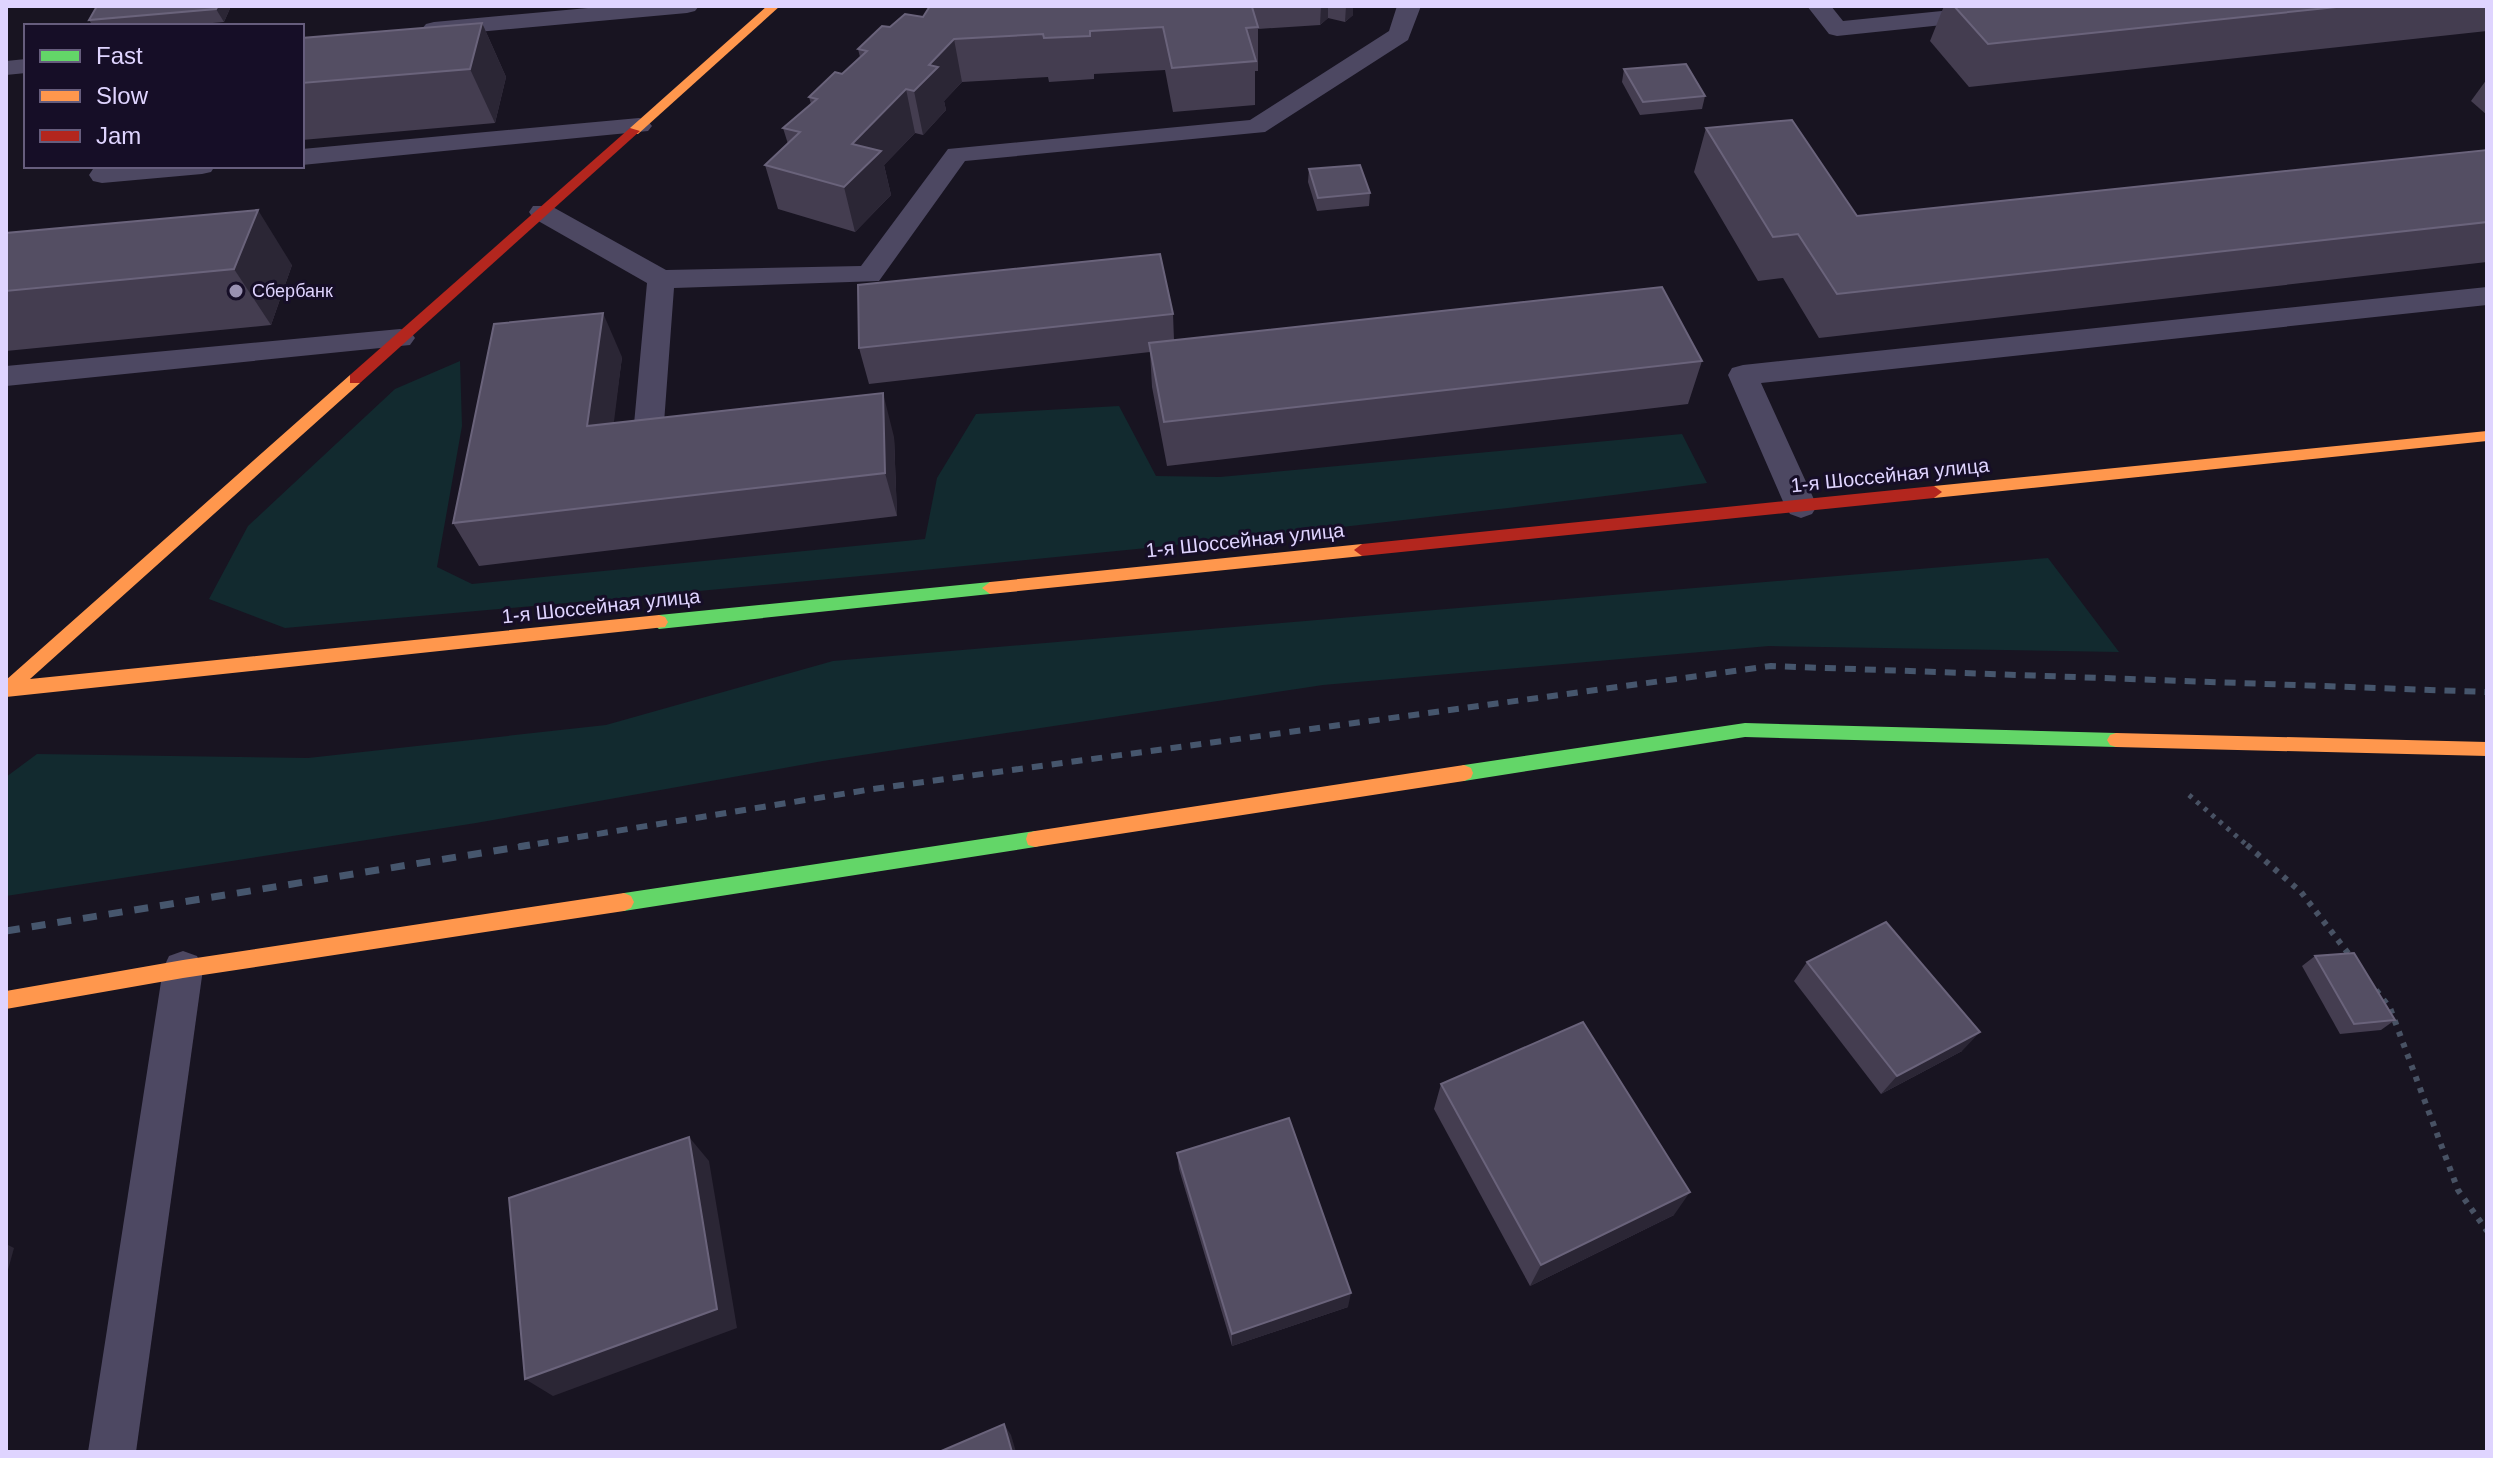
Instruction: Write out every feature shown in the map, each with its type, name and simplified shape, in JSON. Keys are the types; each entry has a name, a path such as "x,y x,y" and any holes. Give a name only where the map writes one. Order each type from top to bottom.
{"street":[{"path":"7,689 774,6"},
{"name":"1-я Шоссейная улица","path":"7,689 2487,436"},
{"path":"6,1000 183,969 1745,730 2487,749"}],"lane":[{"path":"412,31 687,6"},
{"path":"542,212 661,279 869,275 957,154 1256,127 1400,35 1409,6"},
{"path":"1819,6 1837,29 2058,6"},
{"path":"304,157 639,126"},
{"path":"102,175 180,168"},
{"path":"661,279 648,435 708,429"},
{"path":"1801,506 1743,375 2487,296"},
{"path":"6,376 400,338"},
{"path":"112,1452 183,969"}],"path":[{"path":"2125,740 2301,892 2354,962"},
{"path":"2372,985 2390,1008 2458,1190 2487,1231"}],"green space":[{"path":"460,361 462,426 437,567 472,584 925,539 937,478 976,414 1119,406 1156,476 1220,477 1682,434 1707,483 1174,545 285,628 209,599 248,526 395,389"},
{"path":"2048,558 2119,652 1769,646 1323,685 823,761 476,823 6,896 6,777 37,754 308,758 606,725 833,661"}],"building":[{"path":"97,6 218,6 216,9 89,20"},
{"path":"930,6 1252,7 1258,27 1246,28 1256,61 1172,68 1163,27 1090,31 1090,36 1044,38 1043,34 954,39 929,65 938,67 914,91 906,89 852,144 881,151 844,187 765,165 800,132 783,128 817,99 809,97 835,72 842,74 867,51 858,49 882,26 890,27 905,14 923,17"},
{"path":"1954,6 2346,6 1988,44"},
{"path":"482,23 470,69 304,83 304,38"},
{"path":"1686,64 1705,96 1643,102 1624,69"},
{"path":"1792,120 1857,216 2487,150 2487,222 1837,294 1798,234 1773,237 1706,128"},
{"path":"1360,165 1370,193 1318,198 1309,169"},
{"path":"258,210 234,269 6,291 6,233"},
{"path":"1160,254 1173,314 859,348 858,285"},
{"path":"1662,287 1702,361 1164,422 1149,343"},
{"path":"603,313 587,426 883,393 885,473 453,523 494,324"},
{"path":"1886,922 1980,1032 1897,1076 1807,962"},
{"path":"2354,953 2395,1020 2354,1024 2315,956"},
{"path":"1583,1022 1690,1192 1541,1265 1441,1084"},
{"path":"1289,1118 1351,1293 1232,1334 1177,1153"},
{"path":"689,1137 717,1309 525,1379 509,1198"},
{"path":"1004,1424 1012,1452 939,1452"}],"railway":[{"path":"518,847 873,789 1771,666 2487,692"},
{"path":"6,931 530,845"}],"traffic: fast":[{"path":"659,622 990,588"},
{"path":"1464,773 1745,730 2116,740"},
{"path":"624,902 1035,839"}],"traffic: slow":[{"path":"634,131 774,6"},
{"path":"6,690 355,379"},
{"path":"1934,492 2487,436"},
{"path":"990,588 1362,550"},
{"path":"8,688 659,622"},
{"path":"2116,740 2487,749"},
{"path":"1035,839 1464,773"},
{"path":"6,1000 183,969 624,902"}],"traffic: jam":[{"path":"355,379 634,131"},
{"path":"1362,550 1934,492"}],"place":[{"name":"Сбербанк","path":"236,291"}]}
